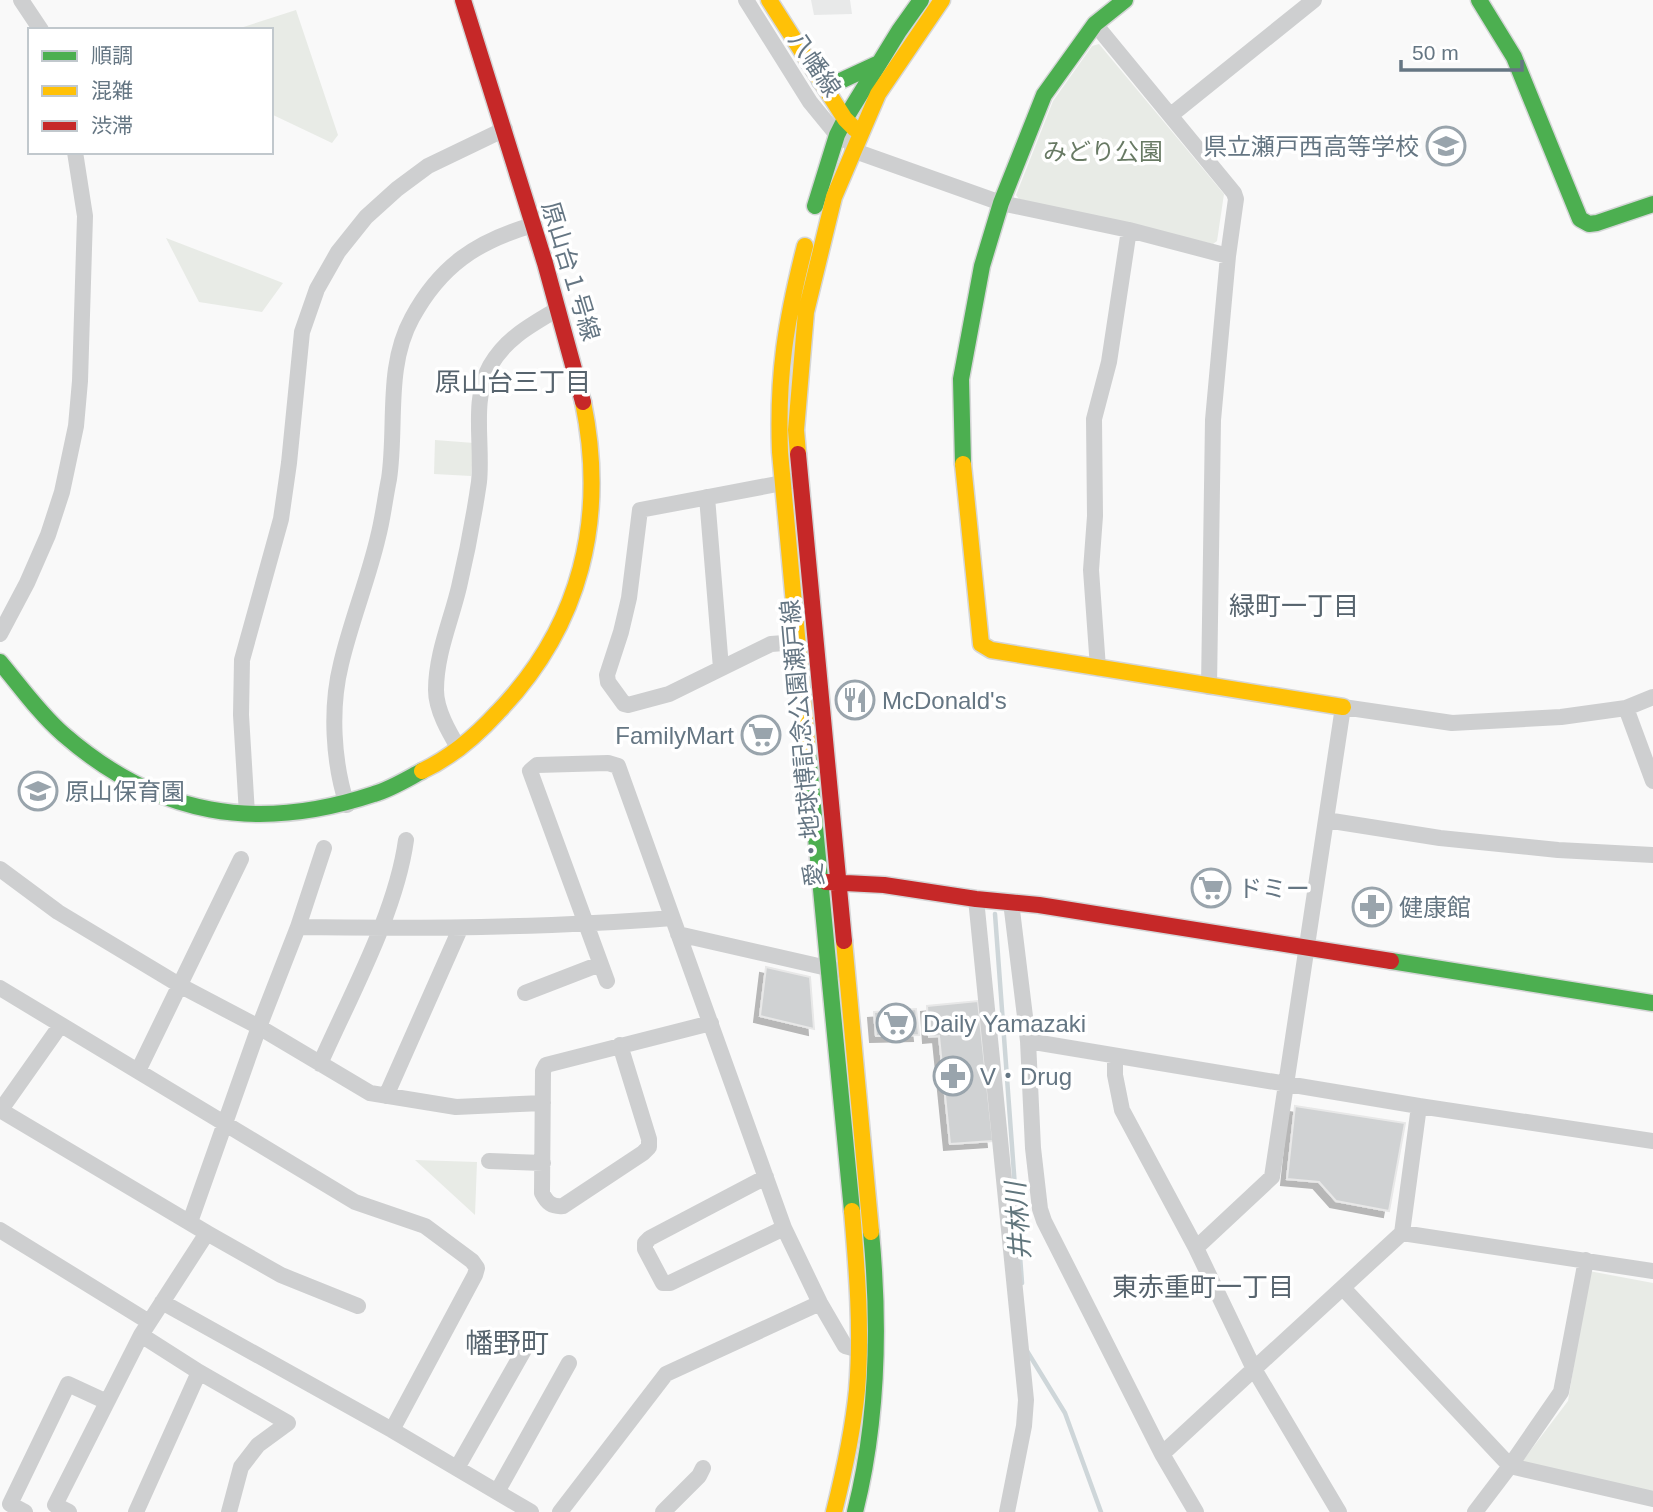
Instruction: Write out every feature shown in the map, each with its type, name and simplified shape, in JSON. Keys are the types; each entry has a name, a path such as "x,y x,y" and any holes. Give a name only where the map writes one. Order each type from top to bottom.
{"street":[{"path":"20,0 40,28"},
{"name":"原山台１号線","path":"0,662 62,732 95,758 153,793 215,812 285,815 318,812 348,804 408,781 459,749 507,705 540,663 577,588 591,522 593,449 588,415 558,309 505,129 463,0"},
{"name":"八幡線","path":"746,0 810,102 837,135 1001,203 1129,230 1228,256"},
{"name":"八幡線","path":"769,0 845,120 855,143"},
{"name":"愛・地球博記念公園瀬戸線","path":"834,1512 845,1474 850,1443 856,1404 859,1350 853,1225 783,482 779,411 781,364 796,282 837,135 879,63 921,0"},
{"name":"愛・地球博記念公園瀬戸線","path":"855,1512 863,1483 873,1412 876,1354 875,1276 796,430 806,312 834,197 878,94 942,0"},
{"path":"1125,0 1095,24 1044,95 1001,203 982,266 961,379 962,479 981,644 991,650 1209,687 1452,723 1561,717 1626,708 1653,698"},
{"path":"1171,115 1314,0"},
{"path":"1479,0 1514,57 1580,219 1589,224 1597,223 1653,204"},
{"path":"1095,24 1237,199 1228,256 1213,420 1209,687"},
{"path":"820,81 836,83 879,63"},
{"path":"247,814 241,715 242,660 281,519 302,332 317,289 338,252 366,217 397,189 428,166 505,129"},
{"path":"0,634 48,536 62,492 76,426 85,216 75,154"},
{"path":"348,804 339,780 335,732 336,699 340,666 381,524 389,475 398,355 410,321 432,285 463,257 500,234 533,225"},
{"path":"1098,668 1091,570 1095,516 1094,419 1109,362 1129,230"},
{"path":"459,749 446,727 435,693 438,659 459,586 479,480 481,393 489,369 503,348 522,330 558,309"},
{"path":"797,642 771,644 669,694 628,705 624,704 608,682 607,675 629,598 640,510 800,481"},
{"path":"707,497 721,668"},
{"path":"1196,1248 1272,1177 1343,707"},
{"path":"1626,708 1653,781"},
{"path":"607,981 530,771 537,765 608,763 618,766 784,1228 820,1303 845,1346 876,1354"},
{"path":"1326,820 1453,840 1558,850 1653,855"},
{"path":"320,1063 380,928 403,860 406,840"},
{"path":"190,1223 324,848"},
{"path":"138,1071 241,859"},
{"path":"0,869 58,912 181,986 259,1027 370,1093 456,1107 543,1103"},
{"path":"820,883 838,881 884,885 1011,902 1653,1003"},
{"path":"976,899 1026,1400 1024,1426 1007,1512"},
{"path":"1011,902 1028,1041 1033,1148 1040,1209 1162,1454 1196,1512"},
{"path":"298,927 460,929 585,925 672,918"},
{"path":"386,1096 460,929"},
{"path":"678,934 845,972"},
{"path":"525,993 600,964"},
{"path":"0,988 355,1202 433,1231 472,1261 477,1268 393,1430"},
{"path":"620,1045 649,1139 649,1147 563,1206 554,1206 546,1201 542,1193 543,1071 546,1065 620,1045 711,1023"},
{"path":"60,1026 0,1111 281,1275 358,1306"},
{"path":"1028,1041 1285,1085 1653,1141"},
{"path":"1115,1056 1115,1075 1122,1110 1196,1248 1254,1369 1339,1512"},
{"path":"1162,1454 1402,1233 1419,1106"},
{"path":"489,1161 543,1163"},
{"path":"766,1177 650,1238 645,1243 645,1249 663,1283 670,1283 784,1228"},
{"path":"0,1230 145,1328 199,1373 288,1423 258,1445 241,1467 229,1512"},
{"path":"59,1510 107,1402 145,1328 207,1233"},
{"path":"1402,1233 1653,1271"},
{"path":"1475,1512 1561,1392 1586,1260"},
{"path":"1343,1289 1510,1466 1653,1499"},
{"path":"162,1302 393,1430 531,1512"},
{"path":"560,1512 666,1374 820,1303"},
{"path":"457,1468 528,1343"},
{"path":"497,1492 569,1363"},
{"path":"136,1512 199,1373"},
{"path":"25,1512 10,1504 68,1384 107,1402"},
{"path":"663,1512 699,1476 703,1468"}],"shaded area":[{"path":"811,0 850,0 852,14 814,15"}],"green space":[{"path":"296,10 338,135 332,143 273,115 273,28 240,28"},
{"name":"みどり公園","path":"1099,44 1224,194 1217,241 1213,244 1019,199 1016,195 1053,101 1092,46"},
{"path":"166,238 283,283 262,312 199,302"},
{"path":"435,440 474,443 471,476 434,474"},
{"path":"415,1160 477,1162 475,1215"},
{"path":"1589,1271 1653,1283 1653,1492 1521,1463 1568,1401"}],"building":[{"path":"766,967 810,977 814,1029 760,1016"},
{"path":"978,1001 993,1141 950,1144 939,1036 929,1037 927,1006"},
{"name":"Daily Yamazaki","path":"916,1009 919,1035 876,1036 874,1012"},
{"path":"1295,1106 1405,1123 1389,1211 1336,1201 1319,1182 1287,1179"}],"waterway":[{"name":"井林川","path":"995,914 1022,1283"},
{"name":"井林川","path":"1027,1351 1065,1413 1101,1512"}],"traffic: fast":[{"path":"815,206 837,135 845,119 921,0"},
{"path":"963,464 961,379 982,266 1001,203 1044,95 1095,24 1125,0"},
{"path":"1479,0 1514,57 1580,219 1589,224 1597,223 1653,204"},
{"path":"820,81 836,83 879,63"},
{"path":"0,662 54,726 99,762 135,783 172,799 210,809 249,814 289,813 331,806 380,792 422,771"},
{"path":"807,744 852,1211"},
{"path":"1391,961 1653,1003"},
{"path":"855,1512 873,1408 876,1303 871,1232"}],"traffic: slow":[{"path":"769,0 845,119 855,129"},
{"path":"798,454 796,430 806,312 834,197 878,94 942,0"},
{"path":"805,246 784,348 779,424 807,744"},
{"path":"422,771 463,745 498,712 526,679 550,644 568,607 581,569 589,529 592,488 590,445 583,402"},
{"path":"963,464 981,644 991,650 1343,707"},
{"path":"844,941 871,1232"},
{"path":"834,1512 851,1436 858,1368 858,1300 852,1211"}],"traffic: jam":[{"path":"463,0 545,263 583,402"},
{"path":"798,454 844,941"},
{"path":"826,882 884,885 976,899 1039,905 1391,961"}],"place":[{"name":"県立瀬戸西高等学校","path":"1446,146"},
{"name":"McDonald's","path":"855,700"},
{"name":"FamilyMart","path":"761,735"},
{"name":"原山保育園","path":"38,791"},
{"name":"ドミー","path":"1211,888"},
{"name":"健康館","path":"1372,907"},
{"name":"Daily Yamazaki","path":"896,1023"},
{"name":"V・Drug","path":"953,1076"}],"district":[{"name":"原山台三丁目","path":"513,382"},
{"name":"緑町一丁目","path":"1294,606"},
{"name":"東赤重町一丁目","path":"1203,1287"},
{"name":"幡野町","path":"507,1343"}]}
